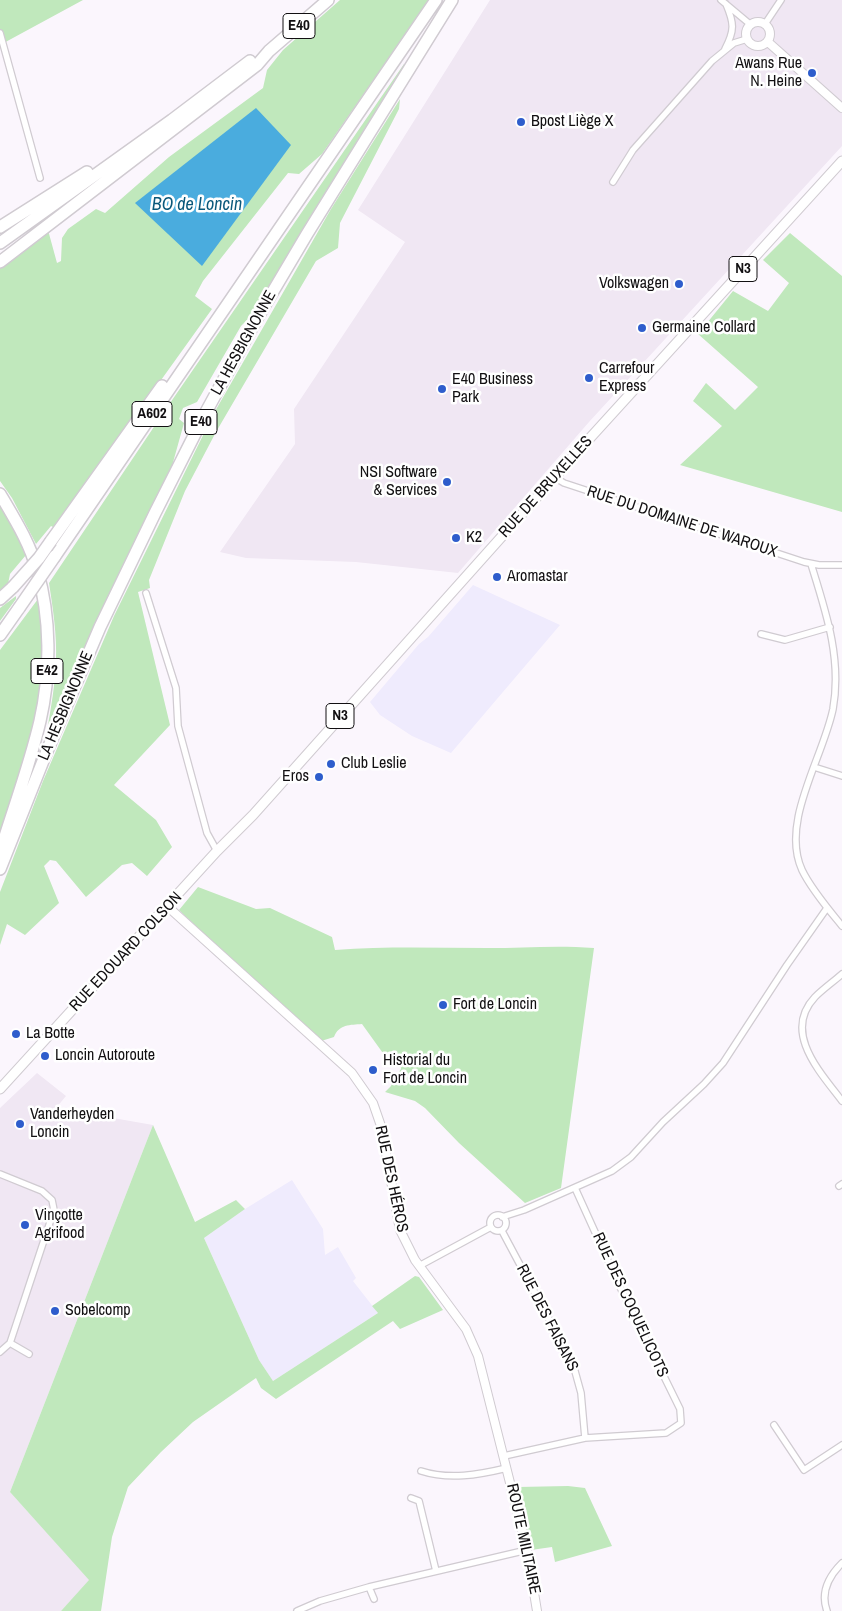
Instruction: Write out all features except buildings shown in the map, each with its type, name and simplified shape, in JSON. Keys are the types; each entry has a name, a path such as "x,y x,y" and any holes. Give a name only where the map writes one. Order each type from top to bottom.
{"highway":[{"name":"E40","path":"0,262 257,65 269,51 328,0"},
{"name":"A602","path":"0,635 248,271 436,0"},
{"name":"LA HESBIGNONNE","path":"0,869 47,751 100,627 206,412 259,315 307,234 452,0"},
{"path":"0,243 114,162 251,60 269,51"},
{"path":"0,227 99,164 114,162"},
{"path":"0,600 39,558 236,281 248,271"},
{"name":"E42","path":"0,494 21,531 37,568 44,608 48,665 40,721 0,851"}],"main road":[{"name":"RUE DE BRUXELLES","path":"253,815 554,477 842,160"},
{"name":"RUE EDOUARD COLSON","path":"0,1089 166,906 253,815"}],"street":[{"path":"765,24 781,0"},
{"path":"724,2 750,25"},
{"path":"724,2 733,24 732,37 725,50"},
{"path":"758,22 765,24 770,29 768,42 758,46 752,44 747,39 746,32 750,25 758,22"},
{"path":"0,33 40,178"},
{"path":"614,182 633,150 703,71 734,43 747,39"},
{"path":"768,42 842,108"},
{"name":"RUE DU DOMAINE DE WAROUX","path":"554,477 564,483 811,564 842,565"},
{"path":"811,564 830,627 839,670 833,709 797,817 795,844 802,870 827,908 842,926"},
{"path":"146,593 176,688 178,726 206,833 218,851"},
{"path":"761,634 784,640 830,627"},
{"path":"814,767 842,776"},
{"name":"RUE DES HÉROS","path":"166,906 352,1073 373,1104 383,1134 400,1230 419,1266 466,1328 478,1356 504,1456"},
{"path":"502,1217 506,1224 502,1231 496,1231 491,1227 490,1222 493,1217 498,1215 502,1217 524,1210 575,1188 612,1171 631,1157 663,1122 704,1084 723,1063 827,908"},
{"path":"842,974 815,997 807,1008 802,1034 807,1052 842,1101"},
{"path":"0,1174 42,1191 52,1200 54,1210 10,1343 0,1352"},
{"name":"RUE DES COQUELICOTS","path":"575,1188 619,1285 680,1409 681,1422 666,1433 585,1438"},
{"path":"419,1266 491,1227"},
{"name":"RUE DES FAISANS","path":"502,1231 573,1364 581,1393 585,1438"},
{"path":"10,1343 29,1354"},
{"path":"774,1425 804,1470 842,1445"},
{"path":"504,1456 585,1438"},
{"name":"ROUTE MILITAIRE","path":"504,1456 528,1550 537,1611"},
{"name":"ROUTE MILITAIRE","path":"421,1471 451,1477 467,1476 507,1468"},
{"path":"411,1498 419,1501 436,1571"},
{"path":"297,1611 320,1601 368,1587 528,1550"},
{"path":"827,1611 824,1595 826,1584 834,1571 842,1563"},
{"path":"368,1587 374,1599"}],"shaded area":[{"path":"490,0 842,0 842,146 589,422 458,573 356,562 246,558 220,552 295,444 294,409 405,242 358,210"},
{"path":"473,585 560,625 451,753 412,736 380,715 370,702 419,644 428,637"},
{"path":"37,1073 66,1096 56,1108 153,1125 10,1492 90,1580 61,1611 0,1611 0,1108"},
{"path":"292,1180 323,1229 325,1255 338,1247 356,1278 353,1281 378,1313 273,1381 259,1360 204,1238 245,1209"}],"green space":[{"path":"0,0 83,0 0,45"},
{"path":"340,0 429,0 322,154 299,174 288,173 203,281 195,296 212,309 55,528 51,526 36,544 12,498 0,481 0,268 48,230 57,263 61,261 62,238 68,229 96,209 105,213 169,157 263,88 267,70 283,50"},
{"path":"404,64 407,65 295,244 257,310 241,326 197,402 183,408 179,419 184,423 172,466 47,731 54,688 56,651 49,583 168,406"},
{"path":"400,99 399,109 340,223 338,248 316,261 216,432 185,491 149,580 150,588 138,592 170,725 114,785 156,820 172,847 147,876 132,863 122,865 86,897 56,861 50,860 44,866 59,903 25,935 7,924 0,945 0,892 43,781 114,616 214,413 331,209"},
{"path":"790,233 842,276 842,512 680,465 722,426 693,401 706,383 735,410 758,387 698,334 733,291 768,311 789,283 763,260"},
{"path":"0,502 12,523 26,555 10,574 8,584 0,591"},
{"path":"16,596 16,599 0,621 0,608"},
{"path":"38,599 42,626 43,655 41,695 32,733 0,832 0,650"},
{"path":"198,887 256,909 270,908 332,937 335,950 392,948 594,948 561,1188 525,1203 459,1143 425,1108 415,1101 385,1092 401,1069 399,1056 393,1061 385,1056 362,1024 342,1027 334,1037 318,1042 179,910"},
{"path":"153,1125 195,1222 236,1200 245,1209 204,1238 259,1360 273,1381 378,1313 372,1306 415,1276 419,1277 443,1310 400,1329 393,1321 276,1399 261,1388 256,1378 193,1422 128,1487 112,1537 101,1611 61,1611 89,1580 10,1492"},
{"path":"568,1486 585,1488 612,1546 555,1562 552,1547 531,1550 518,1487"}],"water":[{"name":"BO de Loncin","path":"256,108 291,145 202,266 135,203"}],"place":[{"name":"Awans Rue N. Heine","path":"812,73"},
{"name":"Bpost Liège X","path":"521,122"},
{"name":"Volkswagen","path":"679,284"},
{"name":"Germaine Collard","path":"642,328"},
{"name":"Carrefour Express","path":"589,378"},
{"name":"E40 Business Park","path":"442,389"},
{"name":"NSI Software & Services","path":"447,482"},
{"name":"K2","path":"456,538"},
{"name":"Aromastar","path":"497,577"},
{"name":"Club Leslie","path":"331,764"},
{"name":"Eros","path":"319,777"},
{"name":"Fort de Loncin","path":"443,1005"},
{"name":"La Botte","path":"16,1034"},
{"name":"Loncin Autoroute","path":"45,1056"},
{"name":"Historial du Fort de Loncin","path":"373,1070"},
{"name":"Vanderheyden Loncin","path":"20,1124"},
{"name":"Vinçotte Agrifood","path":"25,1225"},
{"name":"Sobelcomp","path":"55,1311"}]}
